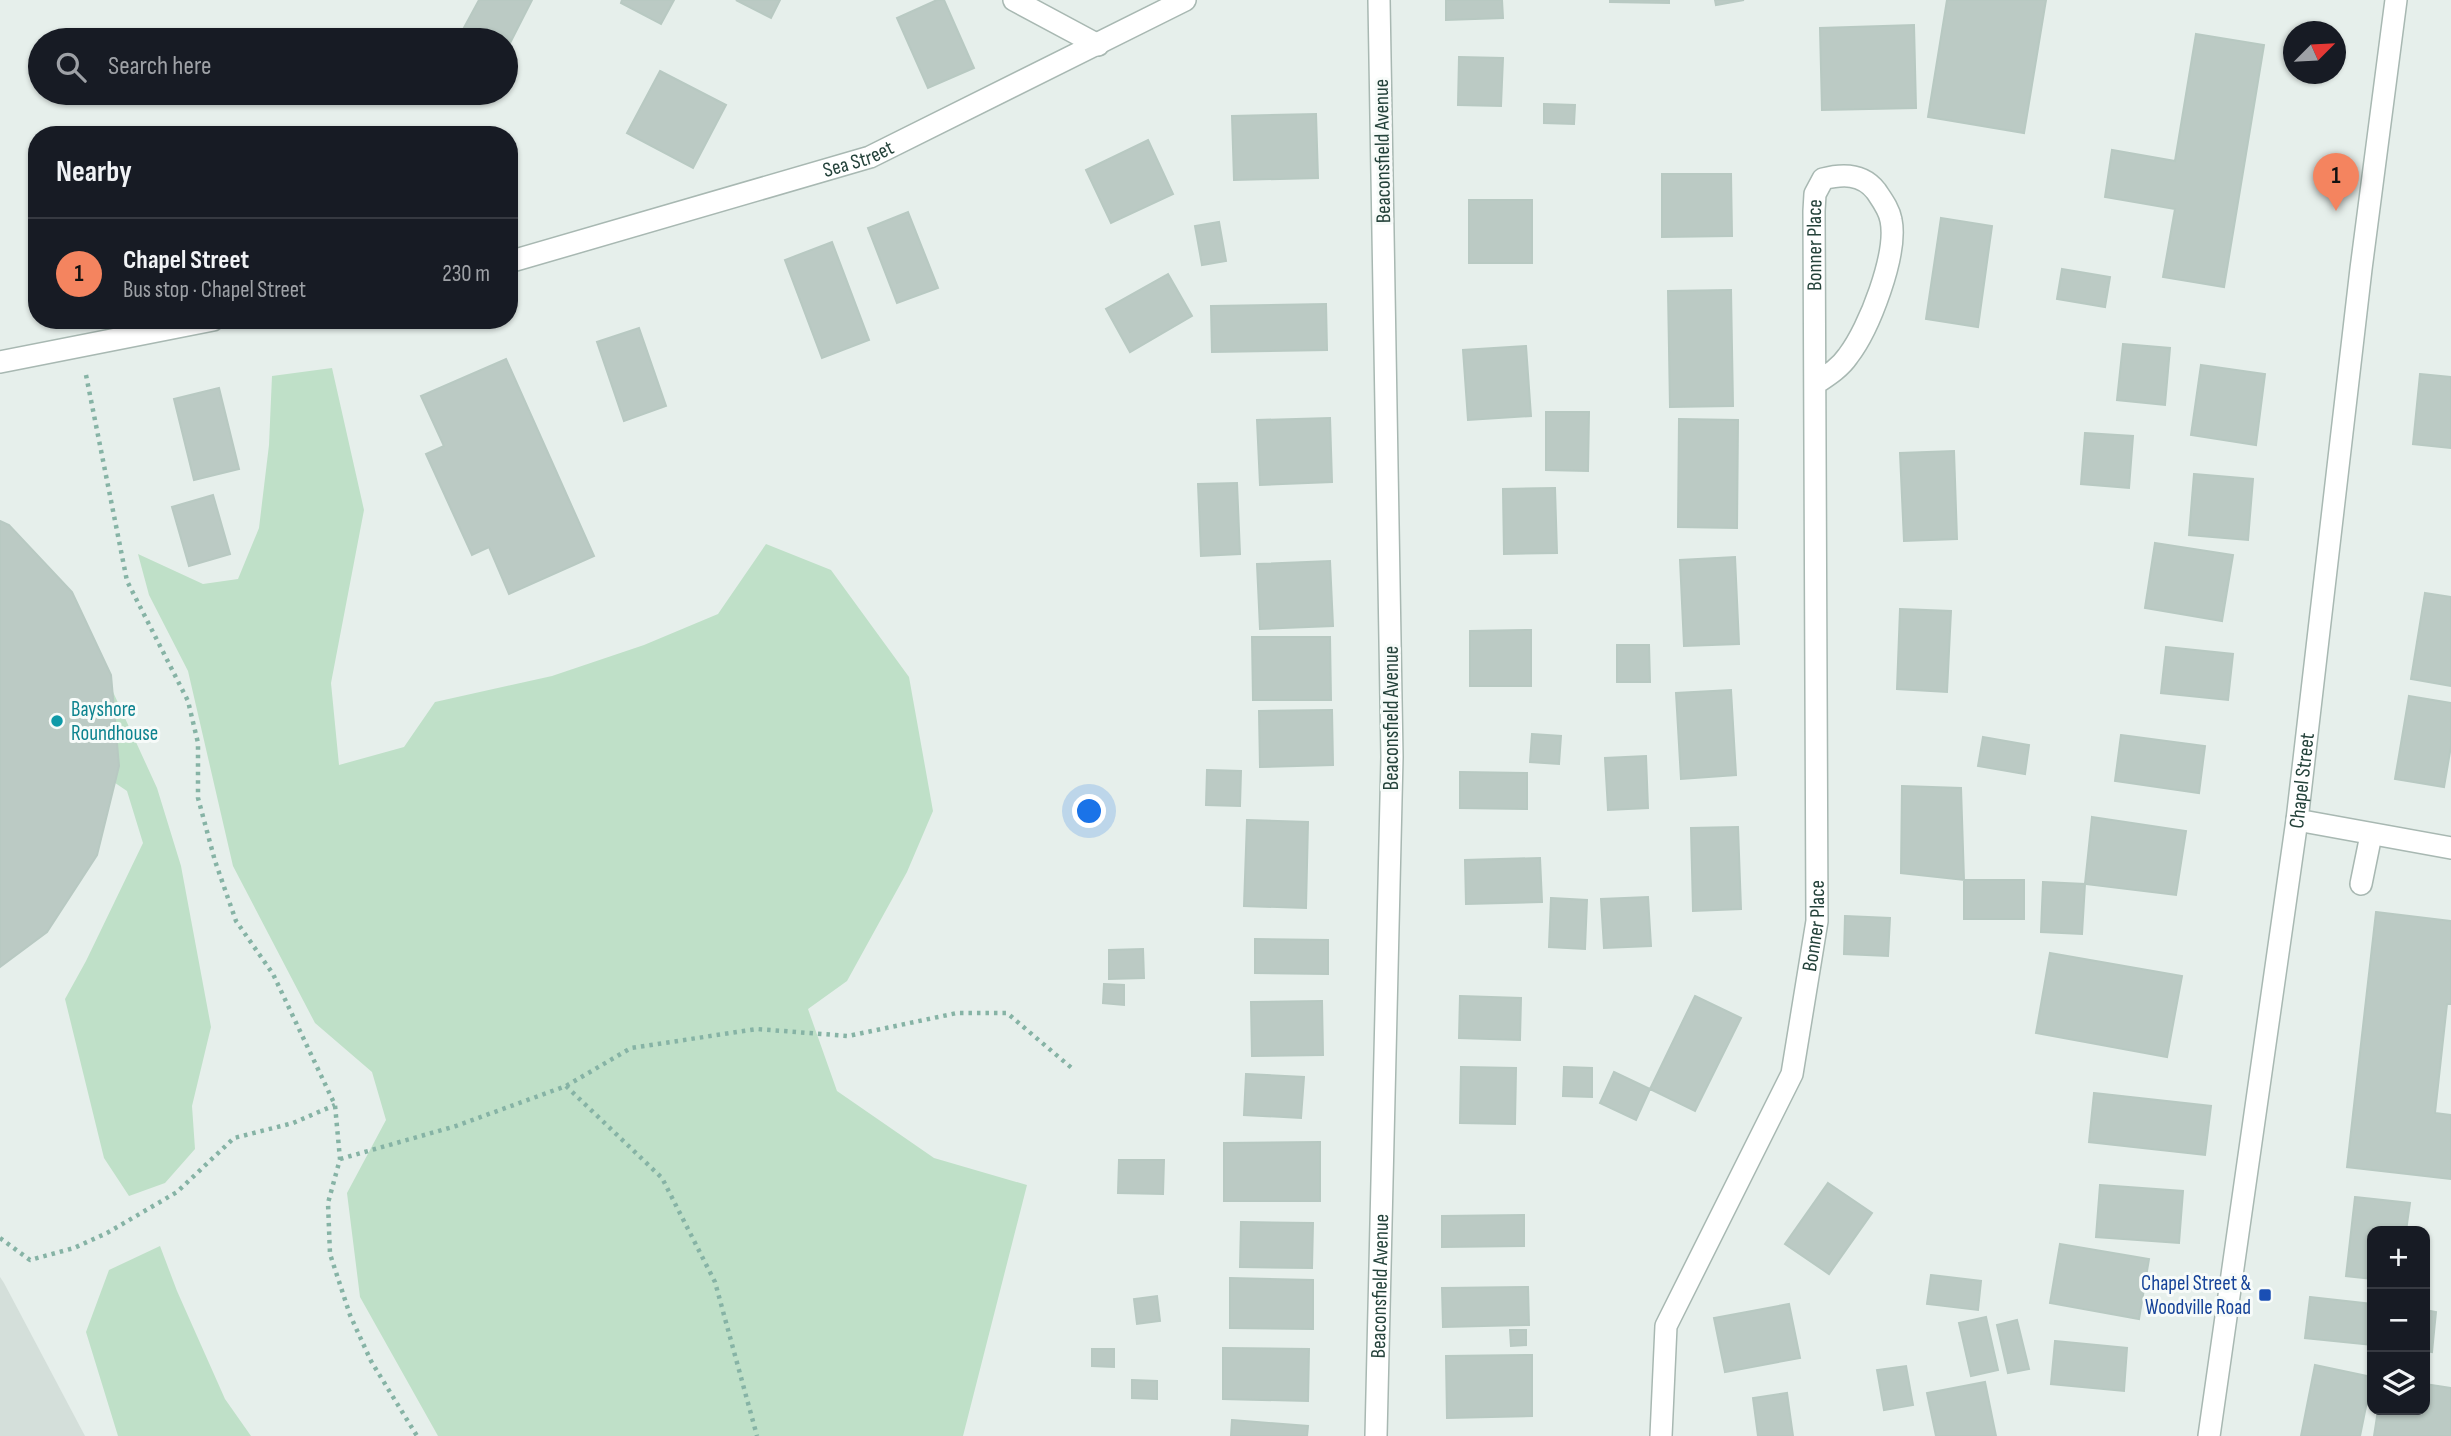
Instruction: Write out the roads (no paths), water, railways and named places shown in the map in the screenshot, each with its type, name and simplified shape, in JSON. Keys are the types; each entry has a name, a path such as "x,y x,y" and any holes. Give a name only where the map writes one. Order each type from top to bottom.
{"street":[{"path":"1014,0 1098,45"},
{"name":"Sea Street","path":"518,259 870,157 1185,0"},
{"name":"Beaconsfield Avenue","path":"1376,1436 1392,757 1379,0"},
{"name":"Chapel Street","path":"2209,1436 2297,820 2396,0"},
{"name":"Bonner Place","path":"1661,1436 1666,1325 1792,1074 1817,921 1815,384 1815,194 1822,179 1839,175 1859,177 1872,187 1884,202 1891,219 1888,258 1880,290 1861,336 1847,358 1831,374 1815,384"},
{"path":"0,362 167,329"},
{"path":"2297,820 2451,848"},
{"path":"2361,884 2371,835"}],"place":[{"name":"Chapel Street","path":"2336,211"},
{"name":"Bayshore Roundhouse","path":"57,721"},
{"name":"Chapel Street & Woodville Road","path":"2265,1295"}]}
